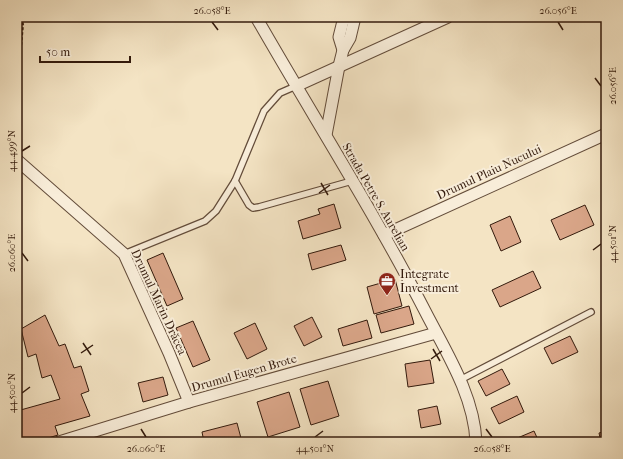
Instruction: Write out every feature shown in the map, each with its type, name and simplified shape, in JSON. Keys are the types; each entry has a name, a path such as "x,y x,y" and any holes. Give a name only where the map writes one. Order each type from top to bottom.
{"street":[{"name":"Strada Petre S. Aurelian","path":"256,17 384,235 436,333 460,381 469,403 475,426 476,442"},
{"path":"343,50 339,37 344,17"},
{"path":"326,135 339,66 343,50 350,38 355,17"},
{"path":"296,86 448,17"},
{"name":"Drumul Plaiu Nucului","path":"384,235 606,134"},
{"name":"Drumul Marin Drăcea","path":"17,160 124,254 169,353 189,402"},
{"name":"Drumul Eugen Brote","path":"59,442 189,402 436,333"}],"lane":[{"path":"124,254 205,221 216,211 235,181 264,111 280,93 296,86"},
{"path":"235,181 249,205 253,208 352,181"},
{"path":"460,381 591,312"}],"path":[{"path":"17,90 23,25 22,17"}],"building":[{"path":"334,204 341,228 303,239 298,221 320,214 318,209"},
{"path":"585,205 594,225 560,240 551,220"},
{"path":"510,216 521,242 501,251 490,225"},
{"path":"341,245 346,260 312,270 308,254"},
{"path":"163,253 183,299 167,306 147,260"},
{"path":"533,271 541,288 500,307 492,290"},
{"path":"395,279 402,306 374,314 367,287"},
{"path":"409,306 414,324 381,333 376,315"},
{"path":"45,315 59,346 65,344 74,368 81,366 89,391 81,394 90,416 55,426 58,435 35,442 17,442 17,411 60,399 51,375 42,378 36,354 28,357 21,329"},
{"path":"606,316 606,326 602,318"},
{"path":"312,317 322,337 304,346 294,326"},
{"path":"367,320 372,338 343,346 338,329"},
{"path":"193,321 210,360 193,367 176,328"},
{"path":"255,323 267,349 247,359 234,333"},
{"path":"570,336 578,352 552,364 544,348"},
{"path":"430,360 434,383 408,387 405,364"},
{"path":"502,369 510,384 486,396 478,381"},
{"path":"163,377 168,395 143,402 138,383"},
{"path":"328,381 339,416 311,425 300,389"},
{"path":"289,392 300,427 268,437 257,402"},
{"path":"517,396 524,412 499,424 491,408"},
{"path":"437,406 441,424 421,428 418,410"},
{"path":"237,423 242,442 204,442 202,432"},
{"path":"534,431 539,442 508,442"},
{"path":"606,431 606,442 601,442 599,433"},
{"path":"346,439 347,442 334,442"}],"place":[{"name":"Integrate Investment","path":"387,296"}]}
